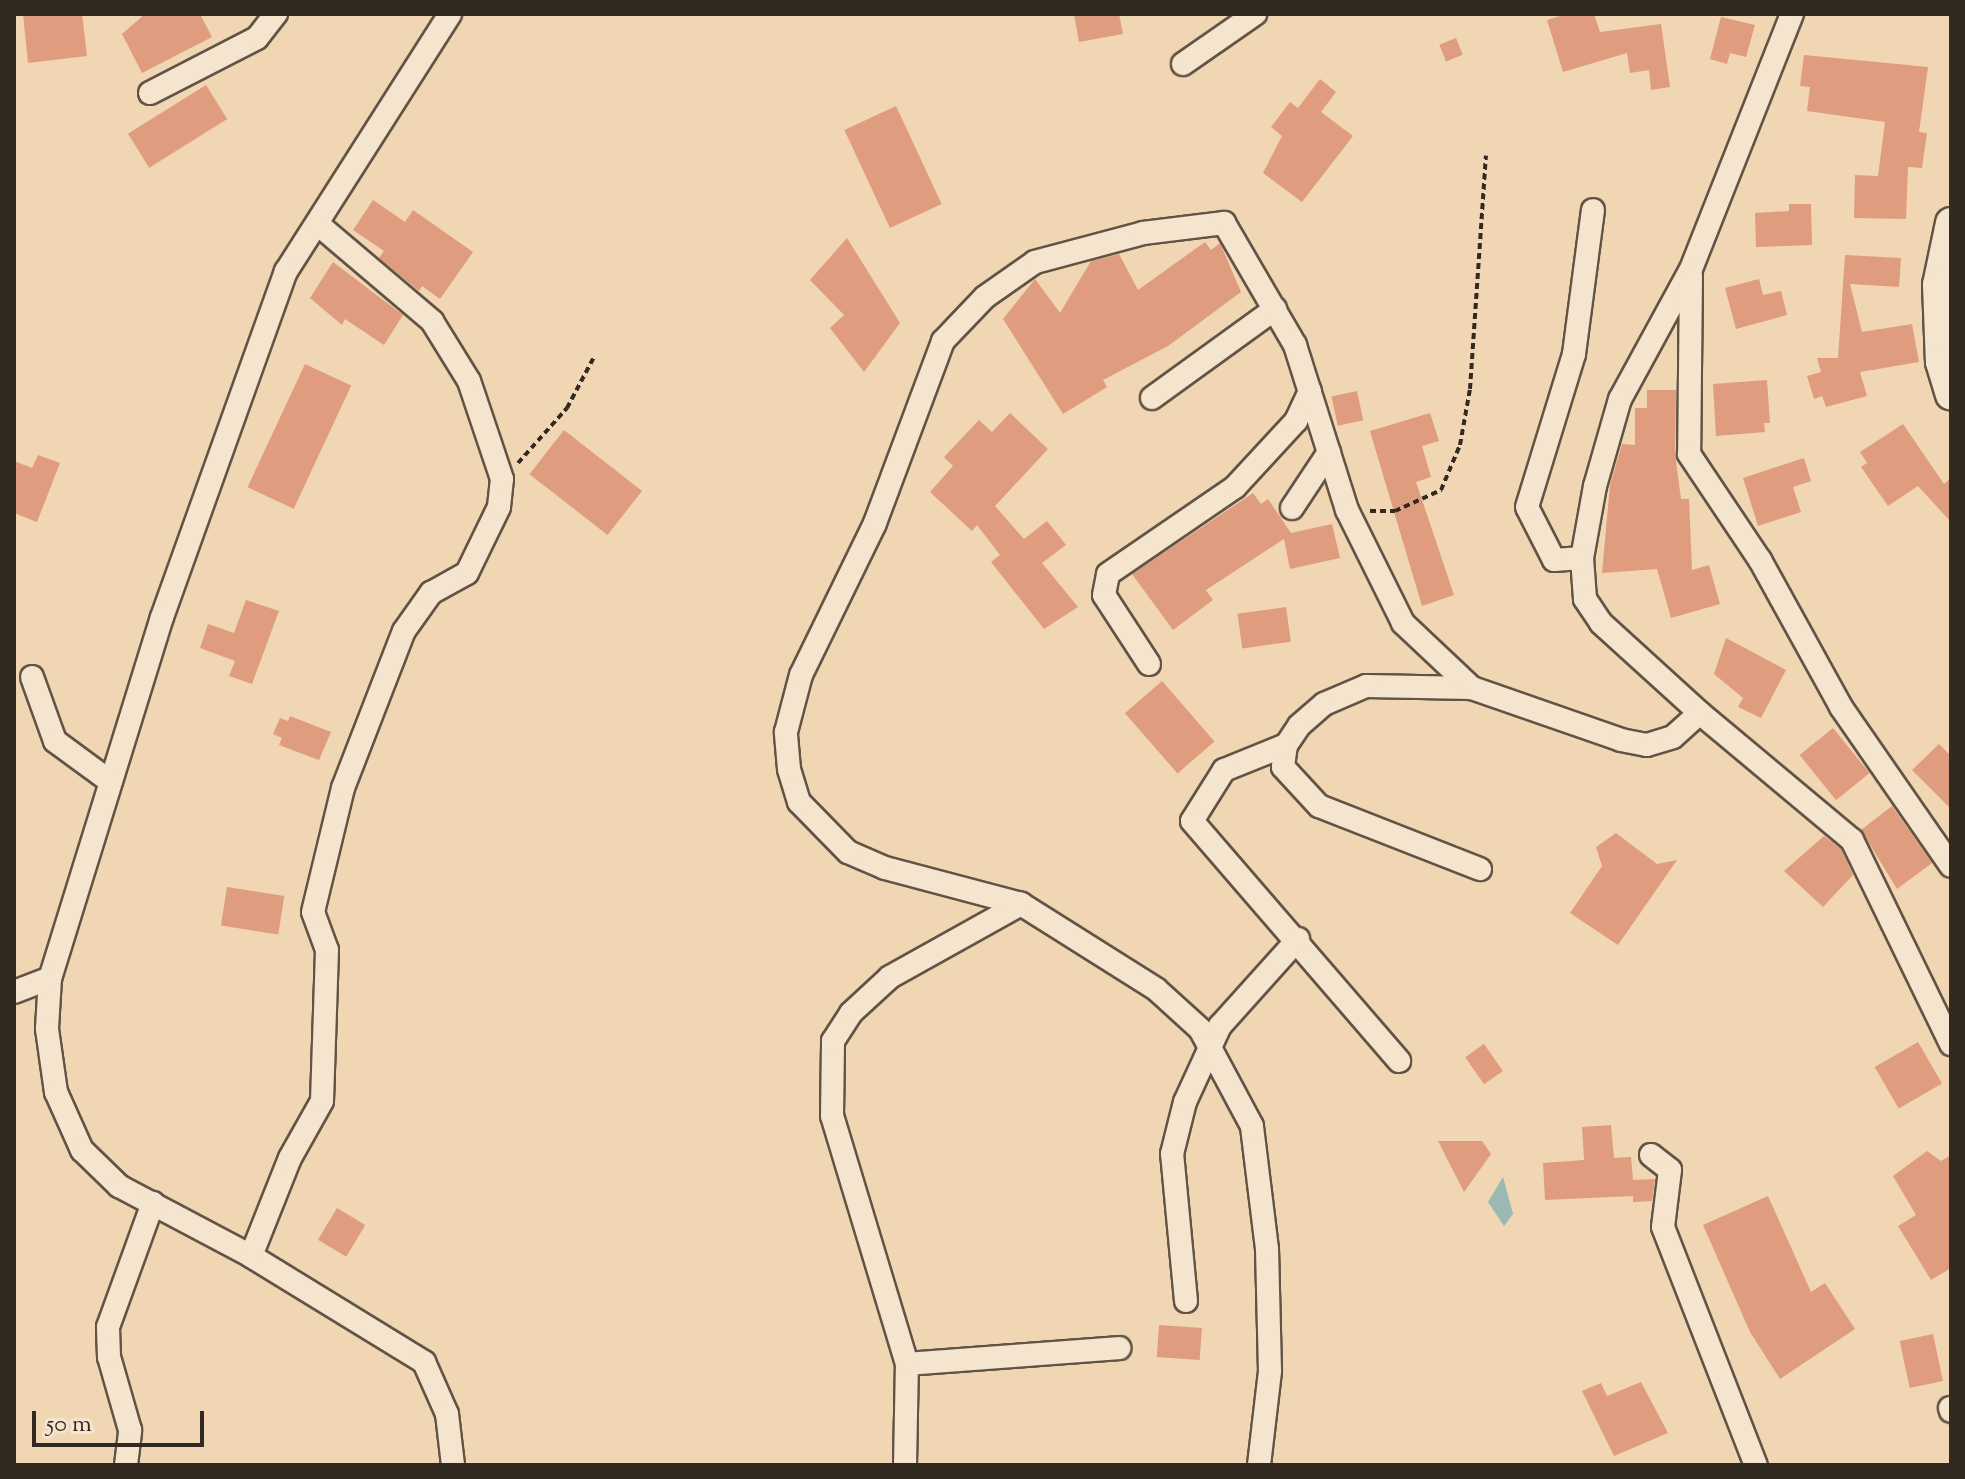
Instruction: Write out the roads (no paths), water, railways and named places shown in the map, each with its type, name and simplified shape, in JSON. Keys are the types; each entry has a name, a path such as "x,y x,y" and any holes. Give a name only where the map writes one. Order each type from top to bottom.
{"street":[{"path":"150,93 257,38 276,14"},
{"path":"450,14 319,225 286,271 111,782 50,978 47,1029 64,1116 82,1150 119,1186 251,1256 424,1362 447,1414 453,1465"},
{"path":"1183,64 1255,14"},
{"path":"1792,14 1691,269 1620,399 1582,558 1585,599 1601,623 1700,713 1852,840 1951,1044"},
{"path":"1582,558 1554,560 1527,507 1574,354 1593,210"},
{"path":"1259,1465 1270,1371 1265,1234 1252,1126 1209,1044 1156,989 1021,904 885,868 848,852 799,802 789,769 786,732 801,675 875,523 912,410 943,341 985,297 1035,262 1143,233 1224,223 1275,309 1310,391 1347,510 1403,623 1472,688"},
{"path":"1951,223 1938,285 1941,362 1951,395"},
{"path":"251,1256 290,1158 322,1101 327,950 313,912 322,853 343,788 404,631 431,593 467,573 499,507 502,479 469,381 432,321 319,225"},
{"path":"1691,269 1689,454 1760,560 1841,707 1951,866"},
{"path":"1152,398 1275,309"},
{"path":"1149,664 1104,595 1108,574 1235,487 1296,421 1310,391"},
{"path":"1292,508 1329,452"},
{"path":"32,677 55,741 111,782"},
{"path":"1399,1061 1298,939 1192,821 1224,770 1286,745 1324,704 1366,686 1472,688 1647,745 1673,737 1700,713"},
{"path":"1286,745 1283,767 1319,806 1480,869"},
{"path":"905,1465 907,1364 832,1116 833,1041 851,1013 890,977 1021,904"},
{"path":"1186,1301 1172,1154 1209,1044 1298,939"},
{"path":"14,992 50,978"},
{"path":"1651,1155 1670,1170 1663,1227 1756,1465"},
{"path":"126,1465 130,1430 109,1357 108,1327 153,1203"},
{"path":"907,1364 1119,1348"}],"water":[{"path":"1503,1177 1513,1214 1504,1226 1488,1202"}]}
